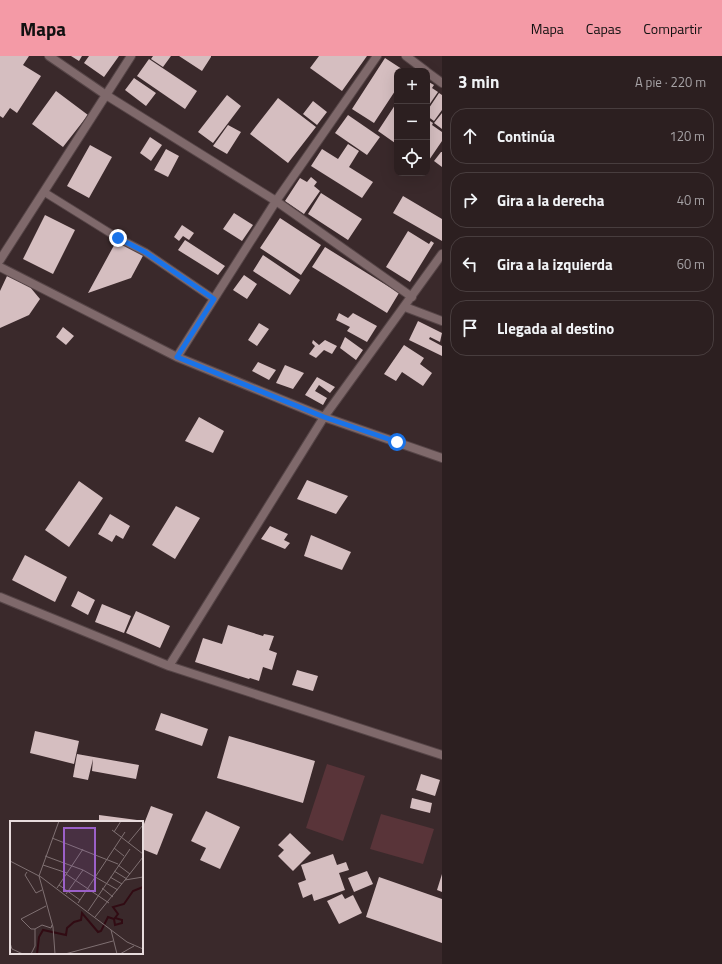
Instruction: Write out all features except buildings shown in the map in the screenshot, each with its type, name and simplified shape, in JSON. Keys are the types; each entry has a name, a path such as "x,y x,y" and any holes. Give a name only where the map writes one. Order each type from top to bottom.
{"street":[{"path":"49,56 106,95 276,201 412,297"},
{"path":"0,260 131,56"},
{"path":"177,357 276,201 377,56"},
{"path":"406,56 423,68"},
{"path":"430,73 442,83"},
{"path":"169,666 324,417 442,254"},
{"path":"0,267 177,357 324,417 442,458"},
{"path":"405,307 442,321"},
{"path":"0,597 169,666 442,755"}],"lane":[{"path":"44,192 118,238 145,252 214,299"}],"shaded area":[{"path":"327,764 365,776 343,841 306,828"},
{"path":"381,814 434,829 423,864 370,849"}],"route":[{"path":"118,238 145,252 214,299 177,357 324,417 397,442"}]}
